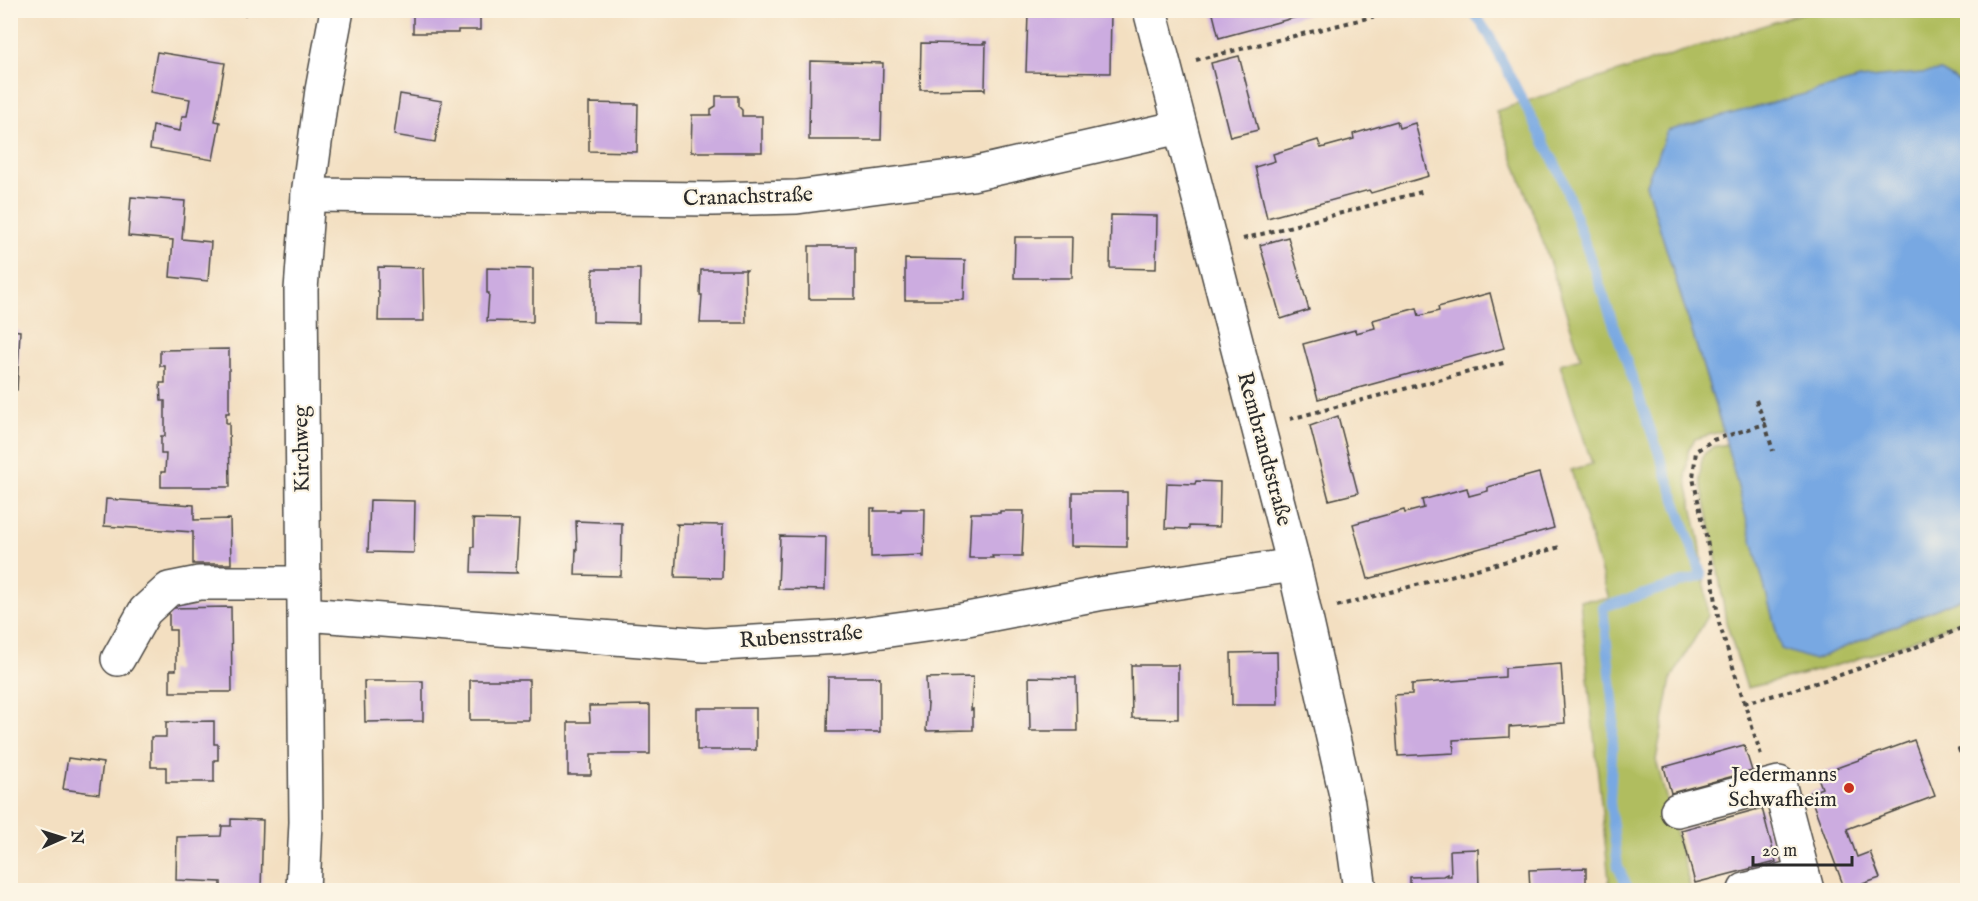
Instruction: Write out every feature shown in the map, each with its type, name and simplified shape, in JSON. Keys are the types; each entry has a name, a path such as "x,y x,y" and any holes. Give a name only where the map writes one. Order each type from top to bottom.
{"street":[{"name":"Kirchweg","path":"303,891 306,822 301,290 308,195 322,90 337,10"},
{"name":"Rembrandtstraße","path":"1150,10 1294,565 1348,804 1360,891"},
{"name":"Cranachstraße","path":"308,195 656,199 797,198 972,174 1180,127"},
{"name":"Rubensstraße","path":"118,658 145,611 169,589 199,583 304,599 705,645 839,636 962,620 1098,594 1294,565"},
{"path":"1677,810 1779,783 1805,883 1745,891"}],"path":[{"path":"1165,67 1388,13"},
{"path":"1211,247 1425,191"},
{"path":"1258,427 1507,362"},
{"path":"1756,400 1773,451"},
{"path":"1765,424 1713,440 1696,451 1693,478 1707,540 1719,623 1744,703 1790,691 1864,666 1968,625"},
{"path":"1305,615 1560,547"},
{"path":"1968,746 1959,749 1968,775"}],"green space":[{"path":"1809,11 1967,11 1967,86 1940,71 1646,184 1723,431 1695,439 1688,450 1686,479 1700,542 1708,616 1671,679 1656,760 1691,890 1610,890 1580,600 1609,599 1571,470 1592,464 1560,364 1581,358 1539,230 1496,111"},
{"path":"1727,444 1737,481 1814,660 1967,596 1967,618 1859,659 1747,688 1726,622 1713,538 1700,479 1704,454 1713,447"}],"water":[{"path":"1941,71 1967,86 1967,596 1814,660 1781,649 1723,431 1646,184 1667,131 1860,79"}],"building":[{"path":"224,10 246,10 245,15"},
{"path":"413,10 480,10 480,30 458,30 458,33 413,33"},
{"path":"1072,10 1111,10 1110,73 1026,72 1028,14 1072,15"},
{"path":"1212,10 1319,10 1319,11 1219,38"},
{"path":"986,42 985,91 983,89 920,90 921,43 984,44"},
{"path":"157,52 225,63 215,121 220,122 213,160 150,149 153,126 180,131 182,116 187,116 190,99 150,92"},
{"path":"1239,56 1258,130 1230,137 1211,63"},
{"path":"810,61 883,63 881,140 809,140"},
{"path":"400,94 442,101 435,142 394,135"},
{"path":"716,96 738,96 738,106 742,110 742,116 762,116 762,152 691,152 692,115 711,115 711,109 716,106"},
{"path":"589,103 638,104 637,152 589,151"},
{"path":"1397,121 1399,128 1415,123 1429,176 1371,193 1369,190 1267,218 1255,167 1275,161 1273,154 1318,140 1321,148 1354,139 1353,134"},
{"path":"131,197 185,201 182,239 211,242 208,281 170,277 173,240 128,236"},
{"path":"1111,215 1157,216 1156,269 1110,268"},
{"path":"1015,237 1073,237 1072,278 1014,278"},
{"path":"1288,237 1309,310 1281,319 1260,245"},
{"path":"809,246 855,246 855,299 809,299"},
{"path":"905,259 965,260 964,300 905,300"},
{"path":"378,267 424,268 424,321 378,321"},
{"path":"487,268 533,269 533,322 487,321 489,293 487,293"},
{"path":"593,269 640,269 639,323 593,322"},
{"path":"701,270 747,270 745,272 746,323 700,323"},
{"path":"1490,293 1504,348 1318,399 1303,344 1355,330 1356,333 1375,328 1373,320 1417,308 1419,316 1439,311 1438,307"},
{"path":"10,330 20,331 17,390 10,389"},
{"path":"229,349 229,413 226,413 226,423 229,423 230,487 161,487 161,472 165,472 166,454 161,454 161,436 165,436 165,401 161,401 160,383 165,383 165,366 160,366 160,350"},
{"path":"1338,416 1358,493 1329,500 1310,426"},
{"path":"10,419 14,420 12,448 10,448"},
{"path":"1539,473 1554,528 1368,579 1353,524 1404,510 1405,513 1424,508 1422,500 1467,488 1469,496 1488,491 1488,487"},
{"path":"1196,481 1220,482 1219,527 1165,528 1167,483 1195,484"},
{"path":"1072,492 1127,492 1127,547 1072,546"},
{"path":"106,499 194,505 194,520 230,519 231,564 193,564 193,532 104,526"},
{"path":"370,500 415,501 414,553 368,552"},
{"path":"871,508 875,508 874,511 925,509 924,557 922,555 871,557"},
{"path":"1000,511 1024,511 1022,556 969,558 971,513 1000,513"},
{"path":"472,519 519,520 516,571 518,573 471,572 472,547 474,547 474,521"},
{"path":"576,521 622,523 621,576 575,575"},
{"path":"676,524 723,525 722,578 675,577 678,526"},
{"path":"780,536 826,537 825,590 778,589"},
{"path":"231,607 232,692 170,692 170,670 176,670 176,630 169,630 169,608"},
{"path":"1277,652 1278,705 1232,705 1231,653"},
{"path":"1561,664 1565,723 1509,727 1509,737 1453,740 1454,753 1398,756 1394,695 1412,694 1412,684 1505,677 1505,668"},
{"path":"1131,665 1178,665 1178,719 1132,718"},
{"path":"828,677 880,677 880,732 827,732"},
{"path":"973,677 971,710 973,709 973,730 926,731 928,703 926,678"},
{"path":"1029,677 1076,678 1077,731 1030,731"},
{"path":"470,680 529,680 529,720 470,720"},
{"path":"364,681 423,681 423,721 365,722"},
{"path":"650,705 650,754 591,754 591,775 568,775 568,722 590,722 589,706"},
{"path":"697,708 756,708 756,750 697,750"},
{"path":"214,721 214,744 218,744 218,760 214,760 214,782 166,782 166,767 151,767 151,737 166,737 166,722"},
{"path":"1914,740 1935,796 1847,829 1857,857 1870,852 1880,878 1845,890 1809,793 1822,788 1817,775"},
{"path":"1744,745 1752,771 1671,793 1664,767"},
{"path":"68,758 103,763 99,794 63,789"},
{"path":"1762,808 1776,862 1695,883 1681,830"},
{"path":"231,819 263,820 261,890 221,890 221,882 176,880 177,837 221,836 222,826 231,826"},
{"path":"1478,849 1479,890 1410,890 1410,877 1447,874 1451,876 1450,850"},
{"path":"1586,868 1586,890 1530,890 1529,870"}],"waterway":[{"path":"1472,10 1489,35 1561,175 1702,576 1603,607 1614,709 1610,802 1618,867 1629,890"}],"place":[{"name":"Jedermanns Schwafheim","path":"1849,788"}]}
